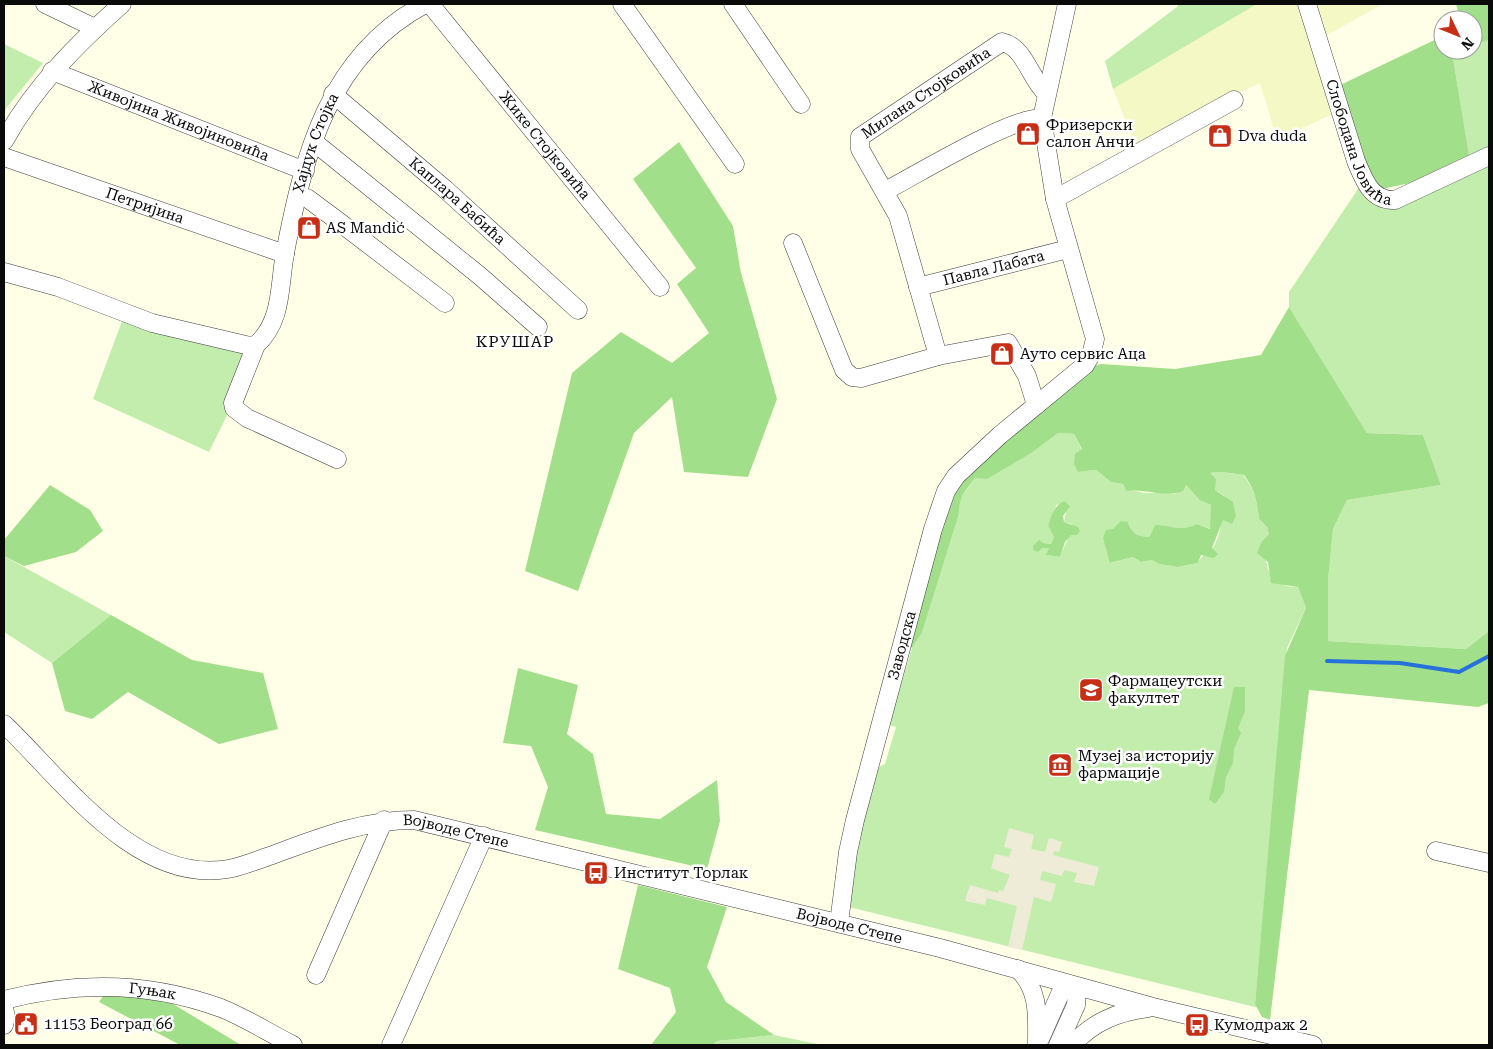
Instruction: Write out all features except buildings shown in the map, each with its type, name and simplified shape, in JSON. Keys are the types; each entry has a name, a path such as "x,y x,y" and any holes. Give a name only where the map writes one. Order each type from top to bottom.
{"street":[{"path":"45,4 95,28"},
{"path":"4,140 23,107 52,71 122,4"},
{"name":"Хајдук Стојка","path":"337,459 247,418 234,408 233,403 256,345 263,339 274,321 285,254 298,196 314,142 333,94 347,73 372,44 407,14 425,4"},
{"name":"Жике Стојковића","path":"430,4 660,287"},
{"path":"622,4 735,164"},
{"path":"733,4 801,104"},
{"path":"1067,4 1042,118 1055,199 1068,249"},
{"name":"Слободана Јовића","path":"1307,4 1356,161 1364,180 1375,196 1387,201 1395,200 1489,156"},
{"name":"Милана Стојковића","path":"938,356 900,224 860,149 860,137 998,44 1007,43 1018,51 1038,84 1046,93"},
{"name":"Живојина Живојиновића","path":"52,71 305,171"},
{"name":"Каплара Бабића","path":"333,94 438,183 578,310"},
{"path":"1055,199 1234,100"},
{"path":"884,191 1000,131 1029,119 1042,118"},
{"path":"314,142 480,276 538,327"},
{"name":"Петријина","path":"4,157 285,254"},
{"path":"298,196 307,198 328,213 446,303"},
{"path":"793,243 848,374 852,378 861,378 938,356 1008,343 1026,376 1036,405"},
{"name":"Павла Лабата","path":"918,287 1068,249"},
{"name":"Заводска","path":"838,923 848,852 855,820 933,529 946,491 965,467 1085,365 1092,355 1095,339 1068,249"},
{"path":"4,272 58,287 152,323 250,346 256,345"},
{"name":"Војводе Степе","path":"4,724 105,826 150,854 189,868 215,870 242,866 328,834 384,820 414,820 838,923 1018,969 1153,1008 1313,1045"},
{"name":"Војводе Степе","path":"316,975 384,820"},
{"path":"391,1045 484,836"},
{"path":"1436,851 1489,863"},
{"path":"1018,969 1028,978 1035,994 1037,1045"},
{"path":"1037,1045 1060,994 1072,985"},
{"path":"1058,1045 1074,1011 1072,985"},
{"name":"Гуњак","path":"4,1000 50,990 82,986 122,986 152,990 180,995 222,1009 293,1045"},
{"path":"4,1008 6,1017 4,1025"},
{"path":"1072,1045 1091,1028 1110,1016 1153,1008"}],"green space":[{"path":"1178,4 1257,4 1113,89 1105,61 1177,7"},
{"path":"1257,4 1383,4 1318,40 1339,111 1277,140 1260,83 1136,147 1113,89"},
{"path":"1456,4 1489,4 1489,40 1483,42 1483,10 1458,10"},
{"path":"1489,40 1489,631 1466,649 1328,641 1328,581 1333,529 1347,500 1441,485 1423,435 1367,433 1289,307 1289,292 1360,186 1376,205 1395,200 1410,183 1469,155 1453,60 1483,60 1483,42"},
{"path":"1433,41 1433,60 1453,60 1469,155 1410,183 1382,189 1372,179 1336,87"},
{"path":"4,44 43,63 7,107 4,115"},
{"path":"679,142 733,226 741,273 777,399 748,477 684,472 672,397 634,433 578,591 525,571 572,373 621,332 672,363 709,333 677,284 696,268 633,179"},
{"path":"1289,307 1367,433 1423,435 1441,485 1347,500 1333,529 1328,581 1328,641 1466,649 1489,631 1489,703 1478,707 1309,690 1270,1020 1262,1017 1255,1004 1285,656 1306,608 1298,587 1271,583 1268,562 1257,553 1262,541 1269,534 1267,527 1259,519 1255,496 1251,485 1244,475 1223,472 1210,473 1216,479 1215,490 1233,502 1236,516 1232,524 1223,520 1212,548 1218,554 1214,558 1201,555 1198,563 1178,567 1159,564 1152,560 1141,562 1133,557 1110,563 1103,538 1106,530 1113,529 1121,521 1128,522 1136,534 1149,537 1155,525 1184,528 1197,524 1210,529 1211,505 1200,500 1186,485 1183,491 1169,494 1126,491 1123,484 1111,482 1096,470 1078,472 1074,464 1075,454 1082,449 1074,434 1058,433 1033,452 987,479 975,478 963,494 959,514 922,633 912,648 906,643 957,484 1089,367 1101,364 1175,369 1261,355"},
{"path":"125,313 250,346 233,403 209,452 93,399"},
{"name":"Фармацеутски факултет","path":"1058,433 1074,434 1082,450 1078,472 1096,470 1111,482 1123,484 1126,491 1175,494 1186,485 1201,500 1211,505 1211,529 1197,524 1184,528 1155,525 1149,537 1136,534 1128,522 1106,548 1111,563 1133,557 1141,562 1152,560 1159,564 1178,567 1198,563 1217,541 1225,496 1215,490 1210,473 1222,472 1243,475 1255,496 1259,519 1267,527 1269,534 1262,541 1270,573 1279,583 1298,587 1306,608 1287,648 1255,1004 1263,1009 849,907 856,839 879,767 885,764 896,727 889,725 912,648 922,633 959,514 958,502 975,478 1033,452","holes":["1057,504 1066,512 1064,522 1072,524 1069,537 1060,557 1047,555 1049,548 1042,548 1043,543 1051,544 1054,537 1048,526"]},
{"path":"50,485 90,510 103,531 76,552 24,566 4,556 4,540"},
{"path":"1064,501 1070,506 1063,516 1064,522 1078,527 1080,531 1077,535 1071,535 1065,542 1060,557 1046,555 1049,548 1042,548 1038,552 1033,550 1033,546 1039,540 1043,543 1051,544 1054,537 1048,526 1055,508"},
{"path":"4,556 111,615 52,663 4,632"},
{"path":"111,615 192,660 263,673 278,729 219,744 128,692 92,719 65,711 52,663"},
{"path":"518,668 578,685 567,734 593,754 606,814 660,819 717,780 720,821 707,869 535,830 548,787 531,746 503,743"},
{"path":"1234,687 1245,687 1245,711 1238,728 1241,733 1234,749 1233,763 1226,777 1224,792 1215,804 1209,799"},
{"path":"638,885 727,907 707,967 726,1002 774,1035 717,1041 713,1045 651,1045 676,1012 670,988 618,969"},
{"path":"106,992 168,1001 241,1045 180,1045 99,1002"},
{"path":"774,1035 822,1045 713,1045 717,1041"}],"shaded area":[{"path":"1009,828 1034,835 1031,849 1045,852 1049,838 1062,842 1059,852 1054,851 1053,855 1099,867 1094,886 1074,882 1077,873 1064,870 1062,876 1042,871 1040,880 1056,884 1051,902 1034,897 1022,950 1008,947 1017,906 987,898 985,905 965,901 970,885 998,893 999,890 1003,891 1010,875 991,868 995,854 1009,857 1012,849 1004,847"}],"waterway":[{"path":"1327,661 1400,663 1459,672 1489,656"}],"place":[{"name":"Фризерски салон Анчи","path":"1028,134"},
{"name":"Dva duda","path":"1220,136"},
{"name":"AS Mandić","path":"309,228"},
{"name":"Ауто сервис Аца","path":"1002,354"},
{"name":"Фармацеутски факултет","path":"1091,690"},
{"name":"Музеј за историју фармације","path":"1060,765"},
{"name":"Институт Торлак","path":"596,873"},
{"name":"11153 Београд 66","path":"26,1024"},
{"name":"Кумодраж 2","path":"1197,1025"}],"district":[{"name":"КРУШАР","path":"515,341"}]}
